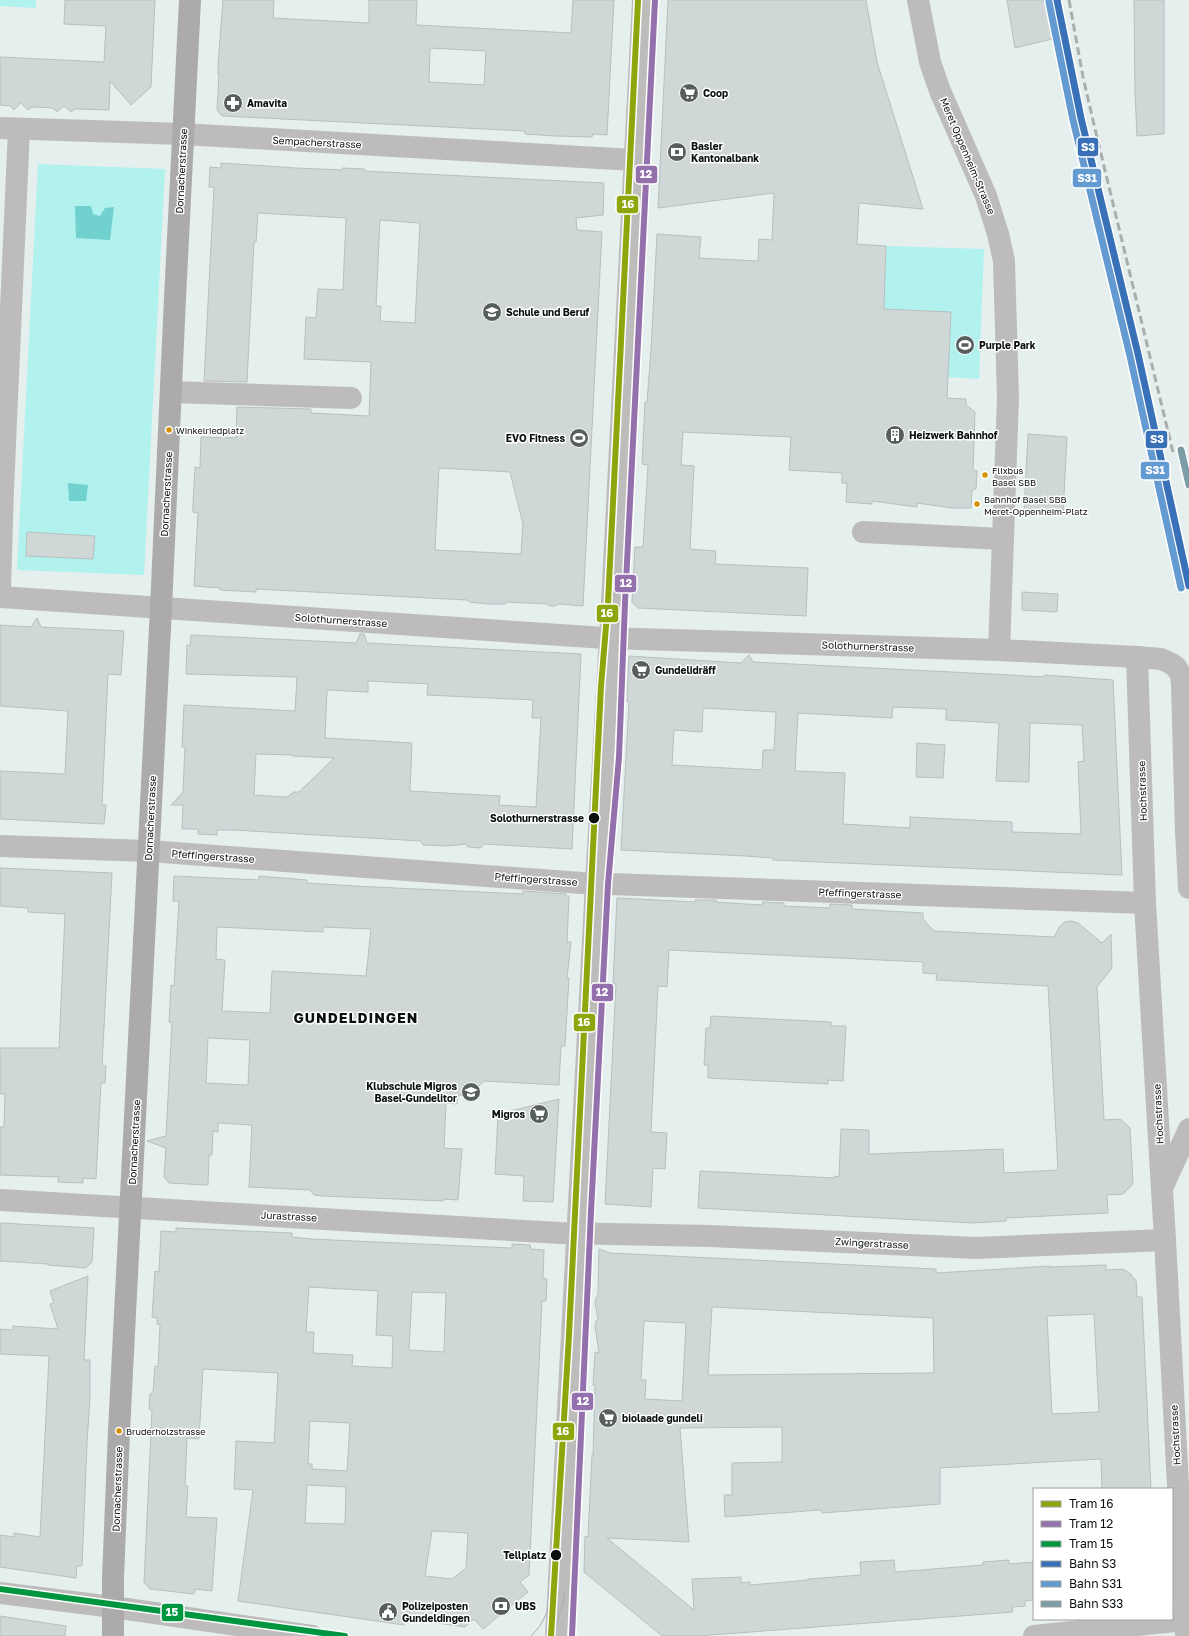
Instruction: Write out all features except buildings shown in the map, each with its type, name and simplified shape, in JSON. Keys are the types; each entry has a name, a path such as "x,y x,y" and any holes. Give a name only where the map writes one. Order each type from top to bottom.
{"main road":[{"name":"Dornacherstrasse","path":"114,1636 113,1607 130,1207 149,851 190,0"}],"street":[{"path":"556,1636 643,0"},
{"name":"Meret Oppenheim-Strasse","path":"918,0 930,62 940,91 986,196 998,234 1004,261 1008,398 999,650"},
{"name":"Sempacherstrasse","path":"9,129 183,134 634,160"},
{"path":"0,589 9,129"},
{"path":"171,392 351,398"},
{"path":"863,532 1002,539"},
{"name":"Solothurnerstrasse","path":"0,597 610,638 999,650 1137,657"},
{"path":"1137,657 1161,660 1170,663 1176,667 1181,675 1189,888"},
{"name":"Hochstrasse","path":"1137,657 1146,903 1185,1628"},
{"name":"Pfeffingerstrasse","path":"0,846 149,851 596,883 1146,903"},
{"name":"Hochstrasse","path":"1162,1187 1189,1129"},
{"name":"Jurastrasse","path":"0,1200 578,1234"},
{"name":"Zwingerstrasse","path":"578,1234 710,1236 976,1248 1165,1240"},
{"path":"0,1593 113,1607 312,1636"},
{"path":"1034,1636 1185,1628"}],"shaded area":[{"path":"0,0 36,0 36,8 0,6"},
{"name":"Winkelriedplatz","path":"38,164 165,169 144,575 17,570"},
{"path":"75,206 91,206 93,214 100,216 105,208 114,207 110,240 76,238"},
{"name":"Purple Park","path":"886,246 984,249 979,379 948,377 950,312 884,309"},
{"path":"68,483 88,485 86,501 69,501"}],"tram line":[{"name":"16","path":"551,1636 569,1335 601,686 608,603 638,0"},
{"name":"12","path":"572,1636 591,1212 608,884 619,757 625,603 655,0"},
{"path":"531,1636 540,1626 546,1614 553,1588"},
{"name":"15","path":"0,1589 345,1636"},
{"path":"550,1636 560,1615 565,1591"}],"railway":[{"path":"1069,0 1083,77 1173,452"}],"rail line":[{"name":"S3","path":"1057,0 1081,118 1138,354 1189,586"},
{"name":"S31","path":"1049,2 1073,120 1130,356 1181,588"},
{"name":"S33","path":"1181,450 1189,485"}],"place":[{"name":"Coop","path":"689,93"},
{"name":"Amavita","path":"233,103"},
{"name":"Basler Kantonalbank","path":"677,152"},
{"name":"Schule und Beruf","path":"492,312"},
{"name":"Purple Park","path":"965,345"},
{"name":"Winkelriedplatz","path":"169,430"},
{"name":"Heizwerk Bahnhof","path":"895,435"},
{"name":"EVO Fitness","path":"579,438"},
{"name":"Flixbus Basel SBB","path":"985,475"},
{"name":"Bahnhof Basel SBB Meret-Oppenheim-Platz","path":"977,504"},
{"name":"Gundelidräff","path":"641,670"},
{"name":"Solothurnerstrasse","path":"594,818"},
{"name":"Klubschule Migros Basel-Gundelitor","path":"471,1092"},
{"name":"Migros","path":"539,1114"},
{"name":"biolaade gundeli","path":"608,1418"},
{"name":"Bruderholzstrasse","path":"119,1431"},
{"name":"Tellplatz","path":"556,1555"},
{"name":"UBS","path":"501,1606"},
{"name":"Polizeiposten Gundeldingen","path":"388,1612"}],"district":[{"name":"GUNDELDINGEN","path":"356,1018"}]}
